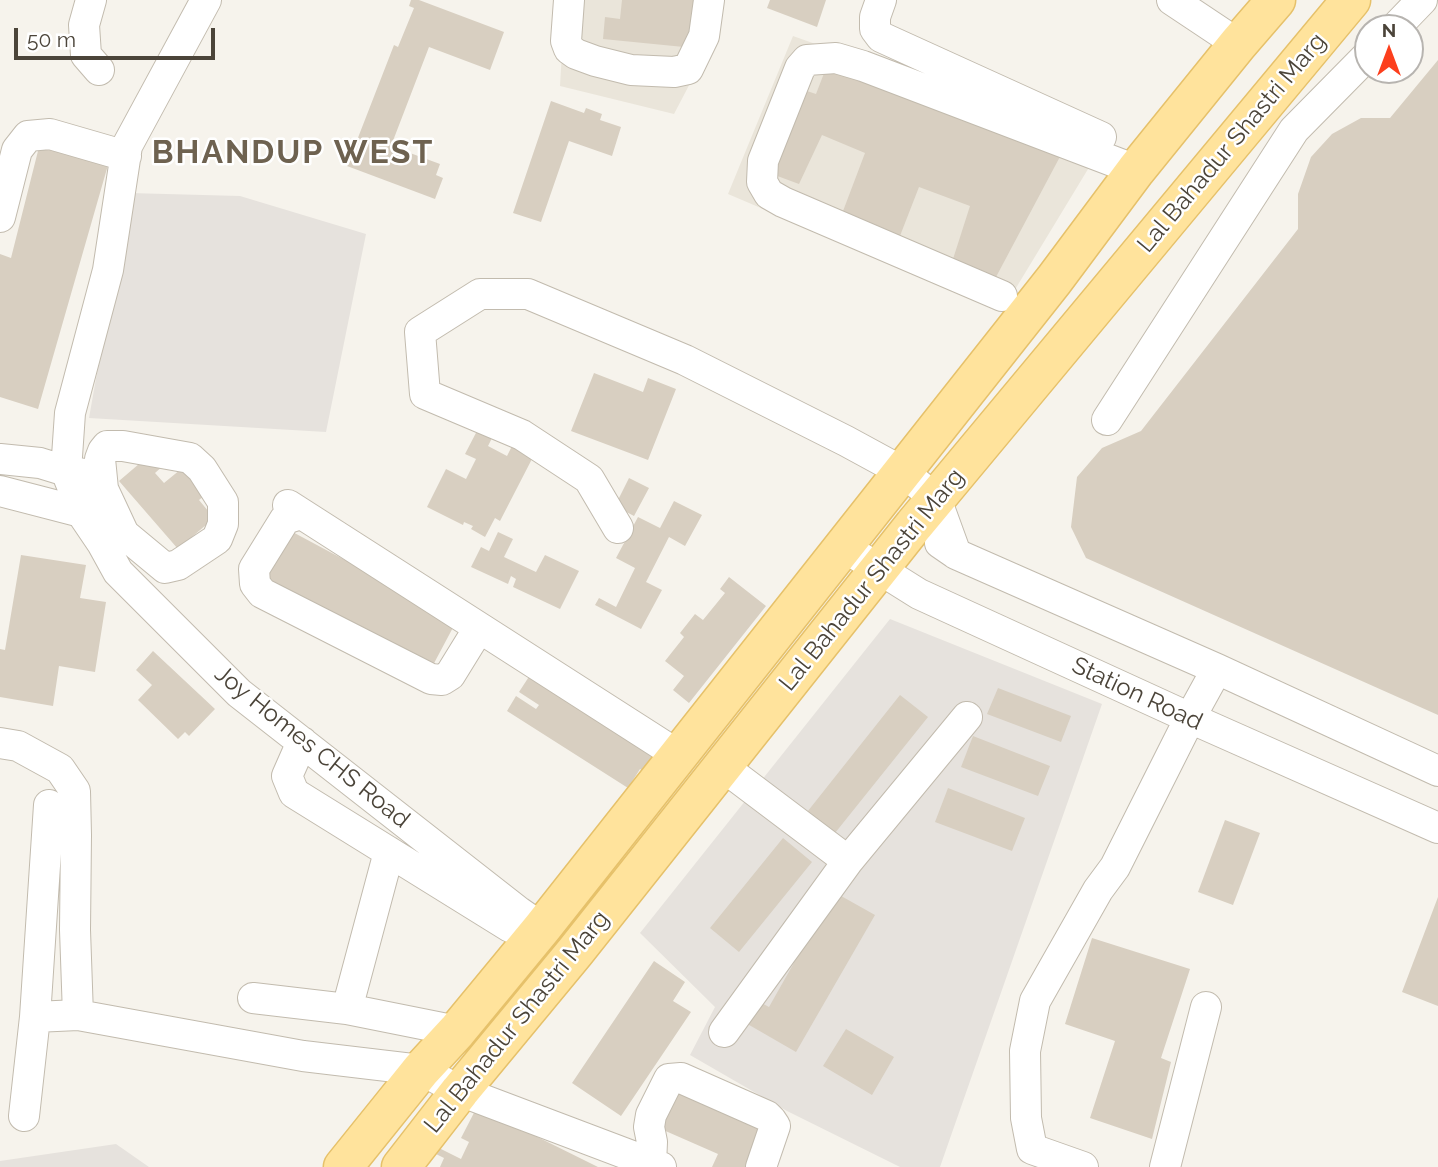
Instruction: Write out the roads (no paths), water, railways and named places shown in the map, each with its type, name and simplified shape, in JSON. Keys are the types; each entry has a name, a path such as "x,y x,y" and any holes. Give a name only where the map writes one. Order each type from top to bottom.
{"main road":[{"name":"Lal Bahadur Shastri Marg","path":"343,1167 536,935 1054,280 1141,164 1237,44 1276,0"},
{"name":"Lal Bahadur Shastri Marg","path":"401,1167 925,512 1351,0"}],"street":[{"path":"91,0 84,25 86,55 99,70"},
{"path":"82,298 119,154 131,140 206,0"},
{"path":"569,0 566,41 569,49 576,54 631,70 674,72 688,69 704,36 709,0"},
{"path":"881,0 875,17 875,29 881,37 1118,144 1141,164"},
{"path":"1172,0 1237,44"},
{"path":"1408,14 1422,0"},
{"path":"1002,296 769,194 762,182 763,161 800,68 807,60 836,58 863,65 1141,164"},
{"path":"1107,420 1294,130 1354,69"},
{"path":"0,217 17,150 28,136 50,134 119,154"},
{"path":"118,543 66,471 70,413 108,270 119,154"},
{"path":"618,528 589,479 522,435 425,394 421,332 480,294 528,294 685,360 903,472 925,512 956,554 1217,669 1438,771"},
{"path":"0,491 118,543 178,565 217,539 223,524 223,502 202,469 190,458 123,446 107,446 100,459 103,489 118,543"},
{"path":"0,459 40,463 102,479"},
{"path":"479,628 450,675 442,680 431,680 262,593 255,584 254,569 285,519 294,510 479,628 678,755"},
{"name":"Joy Homes CHS Road","path":"118,543 239,693 519,912 536,935"},
{"name":"Station Road","path":"844,547 919,594 1438,828"},
{"path":"1083,1167 1032,1149 1026,1118 1025,1051 1035,1001 1098,890 1115,867 1189,718 1217,669"},
{"path":"724,1032 848,861 967,717"},
{"path":"0,743 18,747 60,769 75,791 78,1016"},
{"path":"302,743 287,776 294,793 486,911 536,935"},
{"path":"722,766 848,861"},
{"path":"24,1116 35,1017 49,806"},
{"path":"347,1009 389,852"},
{"path":"253,998 347,1009 457,1031"},
{"path":"1165,1167 1206,1007"},
{"path":"35,1017 78,1016 303,1056 421,1070 460,1091 656,1166"},
{"path":"656,1166 649,1127 651,1115 669,1079 681,1078 771,1120 775,1126 761,1167"}],"district":[{"name":"BHANDUP WEST","path":"293,153"}]}
